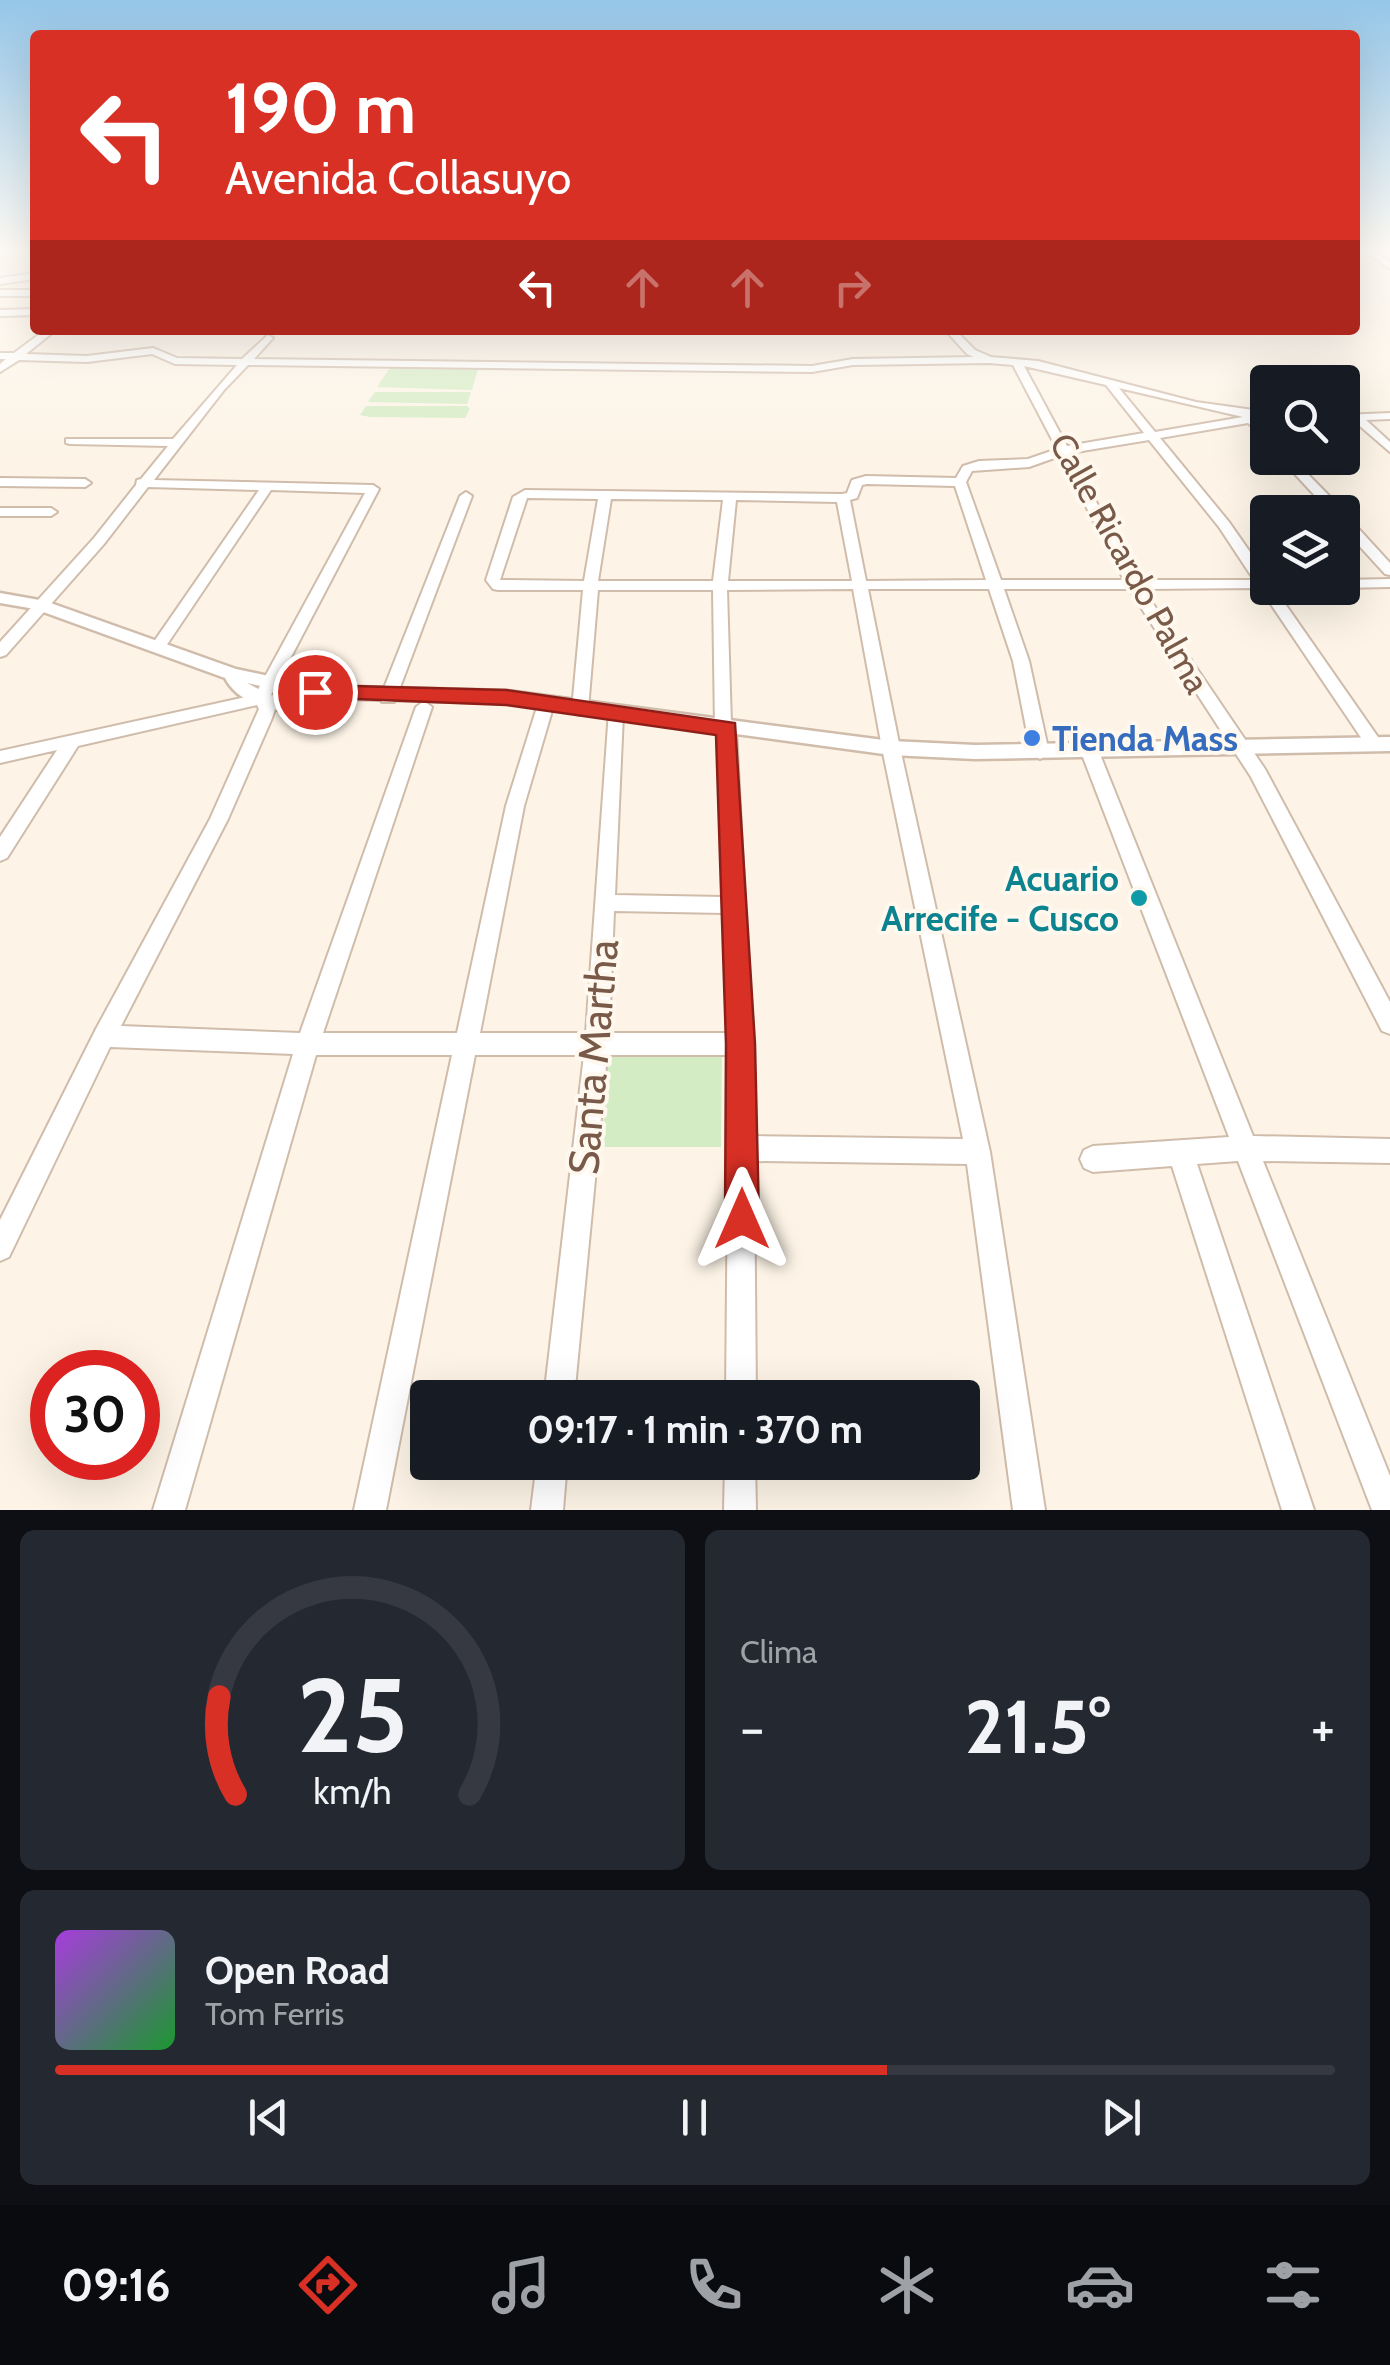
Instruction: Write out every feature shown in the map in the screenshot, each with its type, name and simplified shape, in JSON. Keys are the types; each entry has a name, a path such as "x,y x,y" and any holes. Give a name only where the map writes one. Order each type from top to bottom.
{"street":[{"path":"0,369 44,335"},
{"path":"955,335 971,352 989,360"},
{"path":"0,652 268,338"},
{"path":"0,356 88,359 154,351 166,360 812,369 853,362 989,360 1017,362 1250,418"},
{"name":"Calle Ricardo Palma","path":"1017,362 1133,584 1258,774 1390,1024"},
{"path":"1111,385 1250,563"},
{"path":"960,482 972,466 1029,463 1066,450 1250,415"},
{"path":"1360,419 1390,416"},
{"path":"1360,421 1390,448"},
{"path":"70,441 175,443"},
{"path":"1302,475 1320,495"},
{"path":"960,482 866,480 856,484 853,496 843,498 540,492 520,497 493,580 498,586 1250,584"},
{"path":"0,482 85,483"},
{"path":"960,482 1021,662 1040,753"},
{"path":"0,1248 104,1036 220,820 273,689 373,489 141,483"},
{"path":"159,646 268,486"},
{"path":"580,709 594,585 594,550 606,495"},
{"path":"170,1510 466,496"},
{"path":"730,496 720,585 743,1148 741,1380"},
{"path":"843,498 863,585 891,748 978,1152 1030,1510"},
{"path":"0,512 51,512"},
{"path":"1360,538 1390,571"},
{"path":"1360,584 1390,583"},
{"path":"0,598 39,605 232,674 242,691 273,689 406,702 537,703 891,748 1040,753 1382,744"},
{"path":"1281,605 1382,744"},
{"path":"0,757 273,689 406,702"},
{"path":"370,1510 537,703"},
{"name":"Santa Martha","path":"561,1380 597,1043 616,715"},
{"path":"0,853 73,740"},
{"path":"1090,752 1388,1510"},
{"path":"606,903 735,906"},
{"path":"104,1036 308,1044 740,1044"},
{"path":"743,1148 978,1152"},
{"path":"1093,1158 1244,1148 1390,1151"},
{"path":"1180,1151 1298,1510"},
{"path":"547,1510 550,1480"},
{"path":"740,1480 740,1510"}],"green space":[{"path":"392,365 479,366 472,390 377,387"},
{"path":"375,392 471,392 467,404 368,402"},
{"path":"366,406 470,409 465,418 370,417 360,415"},
{"path":"607,1053 722,1056 721,1147 602,1147"}],"place":[{"name":"Tienda Mass","path":"1032,738"},
{"name":"Acuario Arrecife - Cusco","path":"1139,898"}],"route":[{"path":"315,692 398,698 506,698 727,729 740,1044 742,1219"}]}
